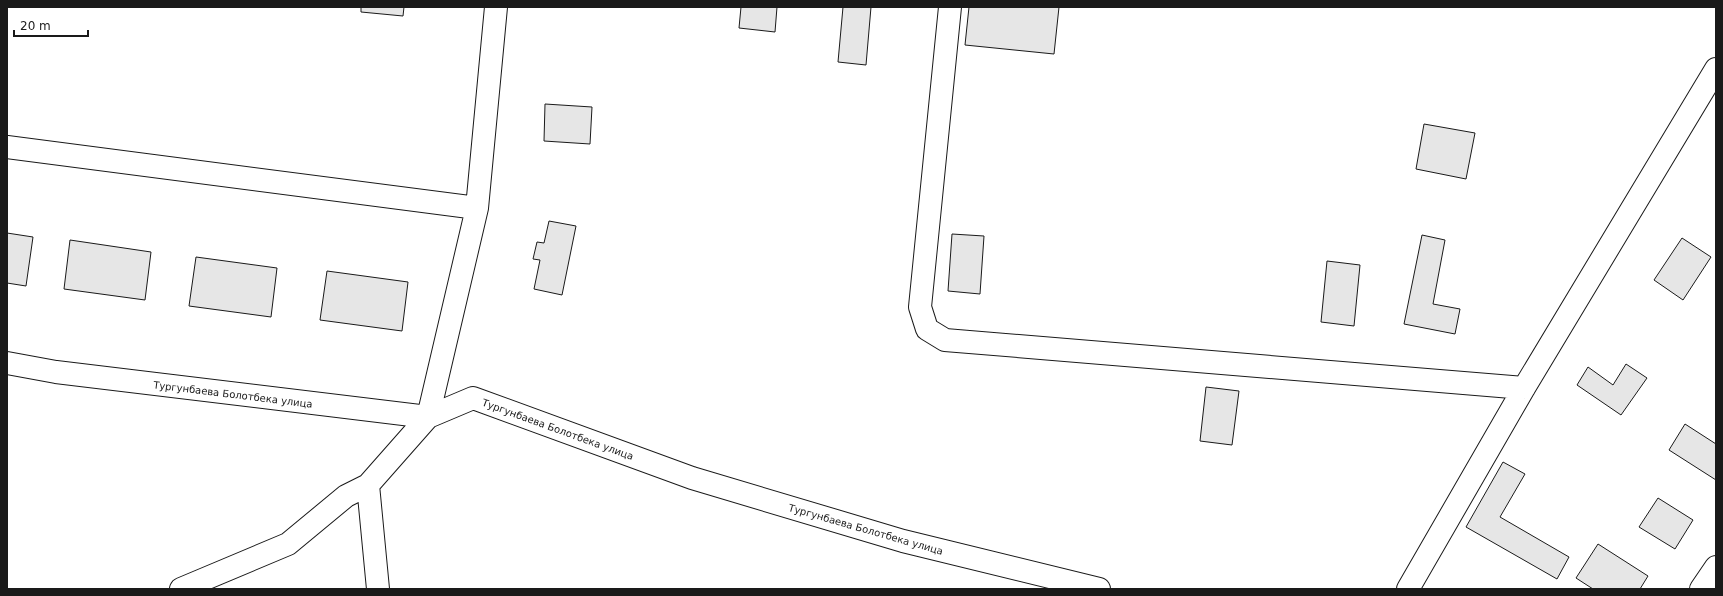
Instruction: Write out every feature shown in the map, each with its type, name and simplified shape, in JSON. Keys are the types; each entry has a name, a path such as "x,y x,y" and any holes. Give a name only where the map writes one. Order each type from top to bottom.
{"street":[{"path":"181,589 288,544 346,496 368,485 428,417 477,208 496,7"},
{"path":"950,7 920,307 927,329 945,340 1524,388"},
{"path":"1408,589 1524,388 1716,69"},
{"path":"7,147 477,208"},
{"name":"Тургунбаева Болотбека улица","path":"7,363 56,372 428,417 473,398 692,478 903,541 1099,589"},
{"path":"368,485 378,589"}],"building":[{"path":"361,7 404,7 403,16 361,12"},
{"path":"741,7 777,7 775,32 739,28"},
{"path":"843,7 871,7 866,65 838,62"},
{"path":"969,7 1059,7 1054,54 965,45"},
{"path":"545,104 592,107 590,144 544,141"},
{"path":"1424,124 1475,133 1466,179 1416,169"},
{"path":"549,221 576,226 562,295 534,289 540,260 533,259 537,242 544,243"},
{"path":"7,233 33,237 26,286 7,283"},
{"path":"952,234 984,236 980,294 948,291"},
{"path":"1422,235 1445,240 1433,304 1460,309 1455,334 1404,324"},
{"path":"1682,238 1711,257 1683,300 1654,280"},
{"path":"70,240 151,252 145,300 64,289"},
{"path":"196,257 277,268 271,317 189,306"},
{"path":"1327,261 1360,265 1354,326 1321,322"},
{"path":"327,271 408,282 402,331 320,320"},
{"path":"1626,364 1647,378 1621,415 1577,385 1588,367 1613,385"},
{"path":"1206,387 1239,391 1232,445 1200,441"},
{"path":"1685,424 1716,444 1716,480 1669,450"},
{"path":"1503,462 1525,474 1500,517 1569,557 1557,579 1466,527"},
{"path":"1658,498 1693,520 1675,549 1639,527"},
{"path":"1598,544 1648,576 1640,589 1593,589 1576,578"}]}
